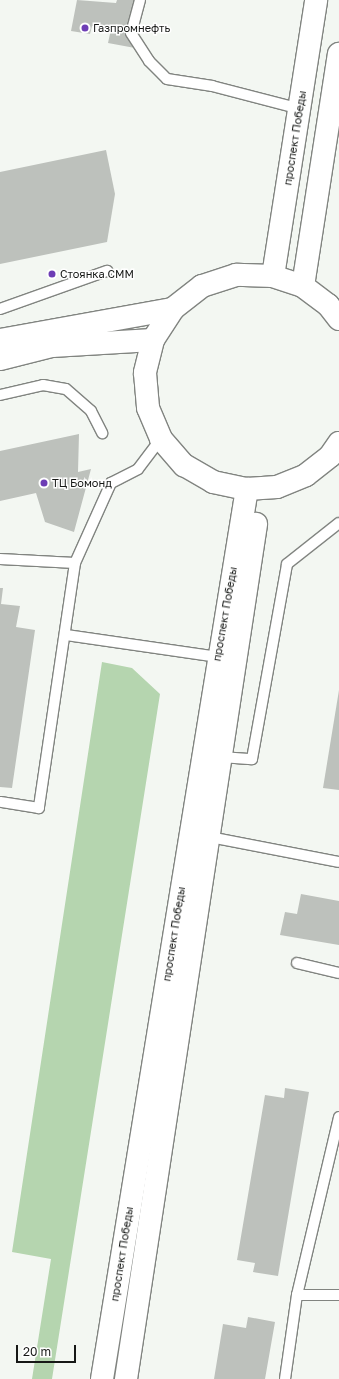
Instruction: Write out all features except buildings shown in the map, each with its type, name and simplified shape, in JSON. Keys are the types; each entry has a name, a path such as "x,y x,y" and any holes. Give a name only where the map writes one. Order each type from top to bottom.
{"main road":[{"name":"проспект Победы","path":"273,276 316,0"},
{"path":"303,286 339,54"},
{"path":"339,319 328,305 303,286 273,276 236,275 202,286 173,309 153,340 145,380 148,408 161,439 184,465 214,482 254,489 278,486 306,475 330,456 339,443"},
{"path":"0,340 173,309"},
{"path":"0,359 52,346 153,340"},
{"name":"проспект Победы","path":"102,1379 199,835 218,657 254,489"},
{"path":"126,1379 199,835 221,757 254,489"}],"lane":[{"path":"140,0 131,33 149,61 167,79 212,86 300,108"},
{"path":"0,309 107,272"},
{"path":"0,395 43,385 66,389 91,411 102,433"},
{"path":"0,802 39,808 66,635 75,563 111,483 138,469 161,439"},
{"path":"221,757 252,759 287,564 339,524"},
{"path":"0,559 75,563"},
{"path":"66,635 218,657"},
{"path":"199,835 339,862"},
{"path":"297,963 339,974"},
{"path":"285,1379 297,1295 339,1117"},
{"path":"297,1295 339,1295"}],"green space":[{"path":"102,662 132,668 160,694 52,1379 32,1379 51,1259 12,1252"}],"place":[{"name":"Газпромнефть","path":"85,28"},
{"name":"Стоянка СММ","path":"52,274"},
{"name":"ТЦ Бомонд","path":"44,483"}]}
